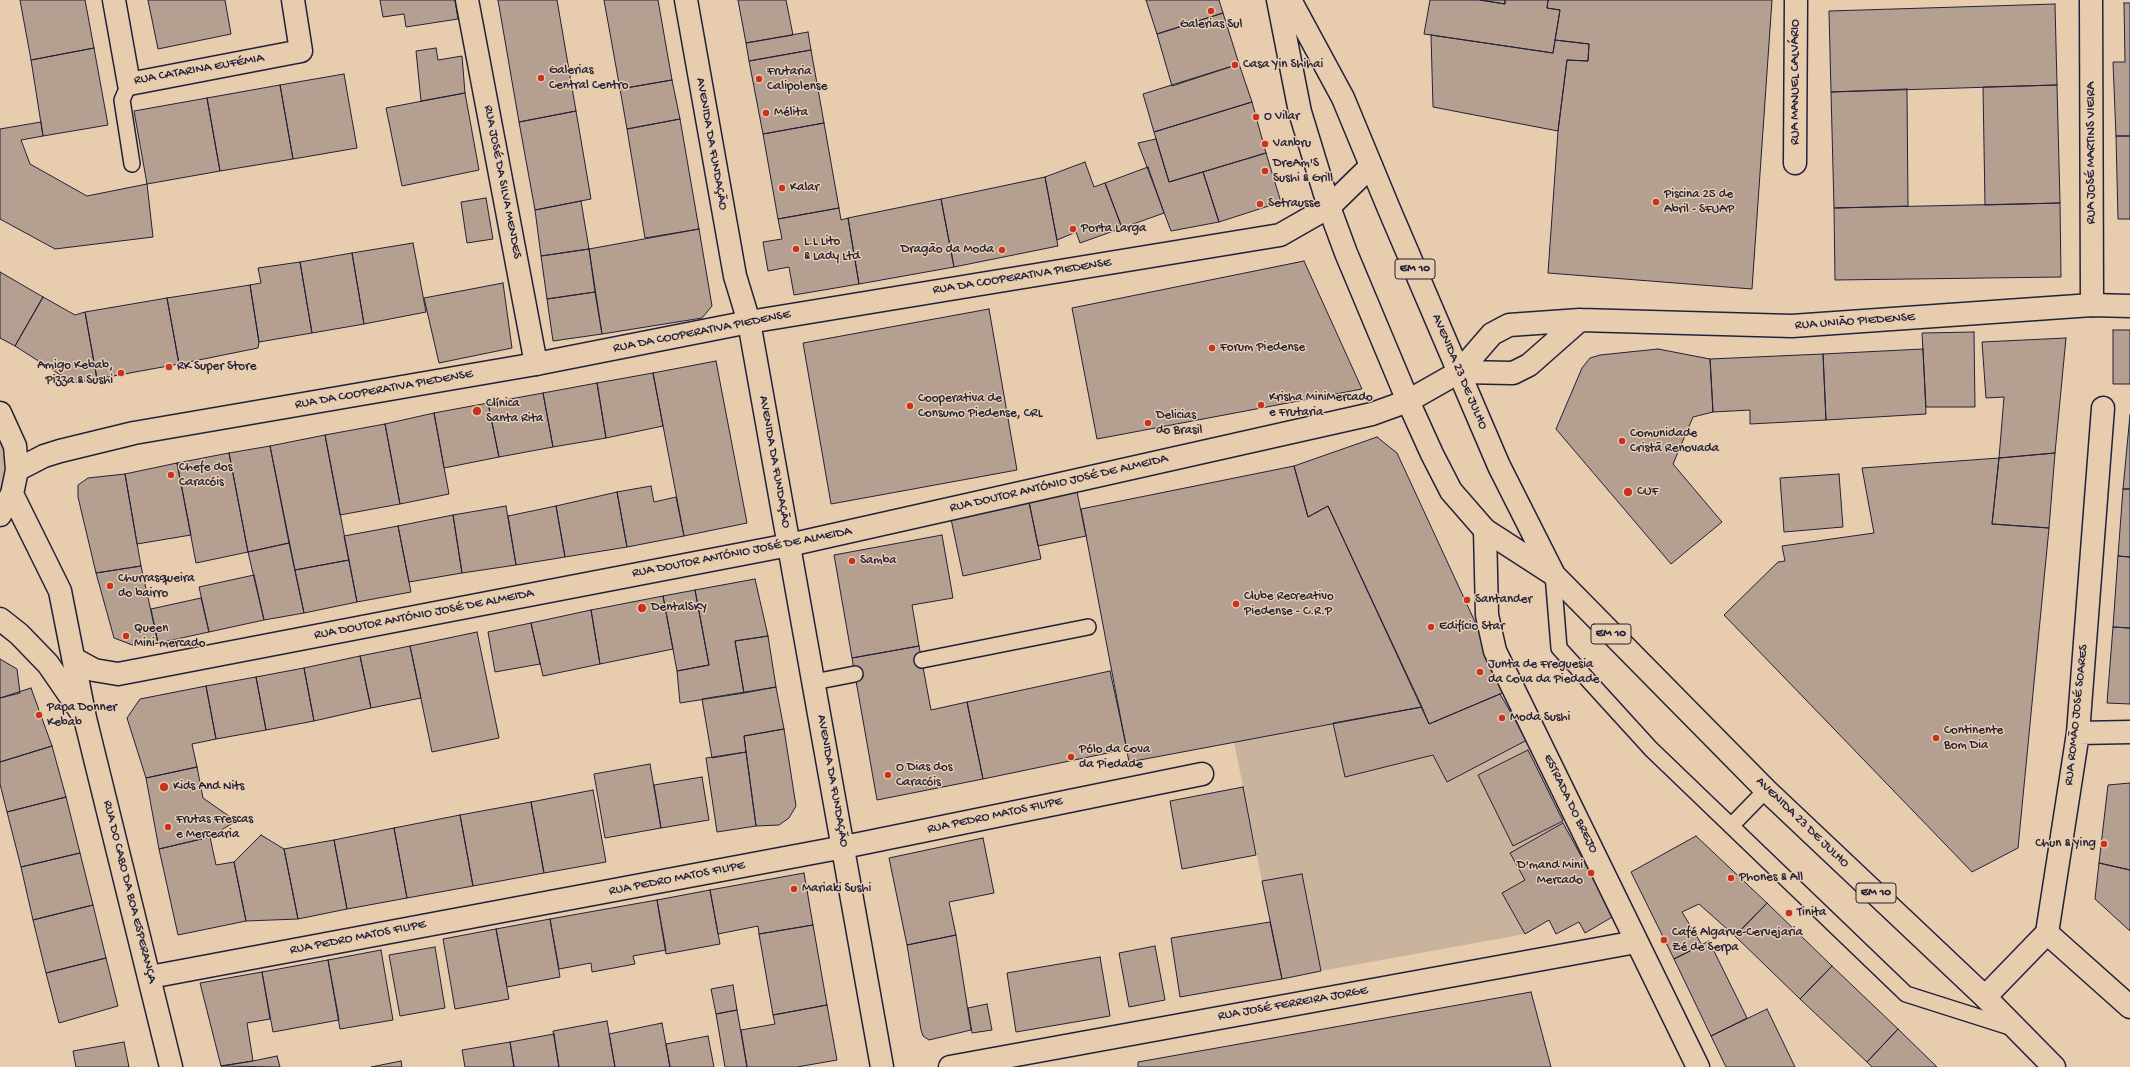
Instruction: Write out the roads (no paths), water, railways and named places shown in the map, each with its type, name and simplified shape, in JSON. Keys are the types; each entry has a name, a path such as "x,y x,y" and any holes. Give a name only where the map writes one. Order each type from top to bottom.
{"street":[{"name":"RUA CATARINA EUFÉMIA","path":"114,0 129,84 301,51 293,0"},
{"name":"RUA JOSÉ DA SILVA MENDES","path":"467,0 536,364"},
{"name":"AVENIDA DA FUNDAÇÃO","path":"686,0 735,276 749,322 844,847 882,1067"},
{"name":"EM 10","path":"1278,0 1300,112 1330,207"},
{"name":"EM 10","path":"1290,0 1343,98 1371,166"},
{"name":"RUA MANUEL CALVÁRIO","path":"1796,0 1796,163"},
{"name":"RUA JOSÉ MARTINS VIEIRA","path":"2091,0 2092,306"},
{"name":"RUA DA COOPERATIVA PIEDENSE","path":"17,470 44,456 134,433 536,364 749,322 1280,235 1330,207 1371,166"},
{"name":"AVENIDA 23 DE JULHO","path":"1371,166 1499,466 1553,574"},
{"name":"AVENIDA 23 DE JULHO","path":"1330,207 1346,253 1408,401 1451,491 1485,530 1553,574 1766,790 1985,997 2054,1067"},
{"name":"RUA UNIÃO PIEDENSE","path":"1459,372 1492,334 1509,325 1580,320 1792,326 2092,306 2130,306"},
{"path":"1459,372 1513,373 1529,365 1580,320"},
{"name":"RUA DOUTOR ANTÓNIO JOSÉ DE ALMEIDA","path":"74,659 94,670 118,674 789,545 1372,414 1408,401 1459,372"},
{"name":"RUA ROMÃO JOSÉ SOARES","path":"2047,933 2078,733 2103,408"},
{"path":"0,413 15,446 17,470 12,494 0,515"},
{"name":"RUA DO CABO DA BOA ESPERANÇA","path":"12,494 60,591 85,718 171,1067"},
{"name":"ESTRADA DO BREJO","path":"1485,530 1487,615 1496,651 1698,1067"},
{"name":"RUA DO CABO DA BOA ESPERANÇA","path":"0,619 19,634 48,664 85,718"},
{"path":"2078,733 2130,732"},
{"name":"RUA PEDRO MATOS FILIPE","path":"150,977 844,847 1202,774"},
{"path":"1985,997 2047,933 2130,1008"},
{"name":"RUA JOSÉ FERREIRA JORGE","path":"950,1067 1636,942"}],"lane":[{"path":"129,84 122,100 132,164"},
{"path":"1553,574 1559,648 1651,749 1906,994 2019,1030"},
{"path":"922,660 1088,627"},
{"path":"814,682 855,674"},
{"path":"1731,826 1766,790"}],"place":[{"name":"Galerias Sul","path":"1211,11"},
{"name":"Casa Yin Shihai","path":"1235,65"},
{"name":"Galerias Central Centro","path":"541,78"},
{"name":"Frutaria Calipolense","path":"759,79"},
{"name":"Mélita","path":"766,113"},
{"name":"O Vilar","path":"1256,117"},
{"name":"Vanbru","path":"1265,144"},
{"name":"DreAm'S Sushi & Grill","path":"1265,171"},
{"name":"Kalar","path":"782,188"},
{"name":"Piscina 25 de Abril - SFUAP","path":"1656,202"},
{"name":"Setrausse","path":"1260,204"},
{"name":"Porta Larga","path":"1073,229"},
{"name":"L.L Lito & Lady Ltd","path":"796,249"},
{"name":"Dragão da Moda","path":"1002,250"},
{"name":"Forum Piedense","path":"1212,348"},
{"name":"RK Super Store","path":"169,367"},
{"name":"Amigo Kebab, Pizza & Sushi","path":"121,373"},
{"name":"Krisha MiniMercado e Frutaria","path":"1261,405"},
{"name":"Cooperativa de Consumo Piedense, CRL","path":"910,406"},
{"name":"Clínica Santa Rita","path":"477,411"},
{"name":"Delicias do Brasil","path":"1148,423"},
{"name":"Comunidade Cristã Renovada","path":"1622,441"},
{"name":"Chefe dos Caracóis","path":"171,475"},
{"name":"CUF","path":"1628,492"},
{"name":"Samba","path":"852,561"},
{"name":"Churrasqueira do bairro","path":"110,586"},
{"name":"Santander","path":"1467,600"},
{"name":"Clube Recreativo Piedense - C.R.P","path":"1236,604"},
{"name":"DentalSKY","path":"642,608"},
{"name":"Edifício Star","path":"1431,627"},
{"name":"Queen Mini-mercado","path":"126,636"},
{"name":"Junta de Freguesia da Cova da Piedade","path":"1480,672"},
{"name":"Papa Donner Kebab","path":"39,715"},
{"name":"Moda Sushi","path":"1502,718"},
{"name":"Continente Bom Dia","path":"1936,738"},
{"name":"Pólo da Cova da Piedade","path":"1071,757"},
{"name":"O Dias dos Caracóis","path":"888,775"},
{"name":"Kids And Nits","path":"164,787"},
{"name":"Frutas Frescas e Mercearia","path":"168,827"},
{"name":"Chun & Ying","path":"2104,844"},
{"name":"D'mand Mini Mercado","path":"1591,873"},
{"name":"Phones & All","path":"1731,878"},
{"name":"Mariaki Sushi","path":"794,889"},
{"name":"Tinita","path":"1789,913"},
{"name":"Café Algarve-Cervejaria Zé de Serpa","path":"1664,940"}]}
